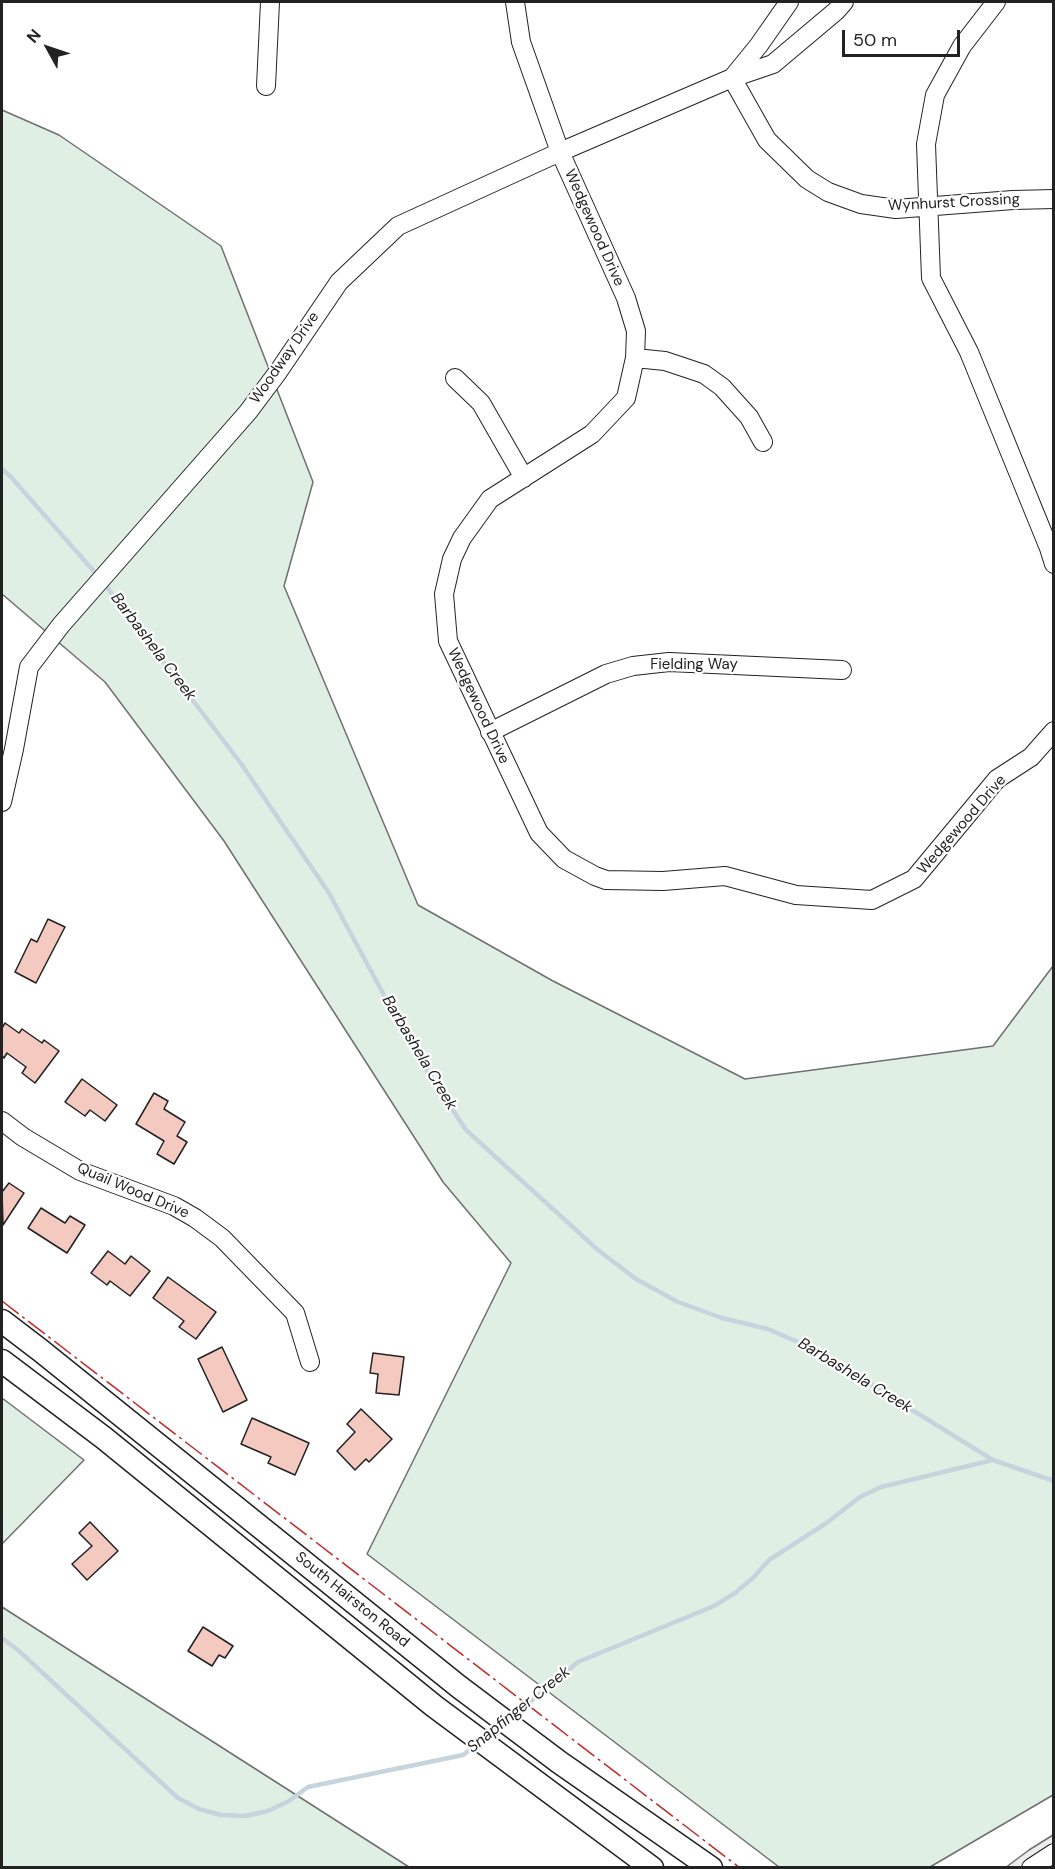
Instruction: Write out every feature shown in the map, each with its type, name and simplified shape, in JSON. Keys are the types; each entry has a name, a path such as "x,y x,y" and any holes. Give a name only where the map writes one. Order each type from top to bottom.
{"main road":[{"name":"South Hairston Road","path":"2,1321 458,1686 559,1762 711,1868"},
{"name":"South Hairston Road","path":"2,1361 104,1438 434,1706 652,1868"}],"street":[{"path":"266,86 270,2"},
{"name":"Wedgewood Drive","path":"514,2 520,42 560,152 626,298 636,331 635,358 626,398 592,434 490,500 462,538 452,559 444,594 448,641 539,833 564,859 606,880 663,881 725,876 796,895 872,900 915,879 998,779 1031,757 1053,731"},
{"name":"Woodway Drive","path":"732,78 759,45 789,2"},
{"name":"Woodway Drive","path":"2,802 8,748 29,667 61,625 221,443 279,372 339,282 398,226 560,152 732,78 772,64 844,2"},
{"path":"996,2 962,46 935,95 926,144 931,278 969,352 1049,548 1053,564"},
{"name":"Wynhurst Crossing","path":"732,78 767,140 807,179 828,192 861,204 896,209 1053,199"},
{"path":"635,358 665,361 704,374 722,387 749,417 763,442"},
{"path":"455,378 481,403 524,478"},
{"name":"Fielding Way","path":"490,732 606,674 633,666 669,662 842,670"},
{"name":"Quail Wood Drive","path":"2,1121 23,1137 80,1171 174,1206 213,1232 295,1313 310,1362"},
{"path":"1031,1868 1053,1853"}],"green space":[{"path":"2,110 59,135 221,246 313,482 284,586 418,905 553,981 745,1079 993,1046 1053,966 1053,1795 930,1867 779,1867 367,1554 511,1263 443,1182 224,841 105,682 2,594"},
{"path":"2,1398 84,1460 2,1544"},
{"path":"2,1607 409,1867 2,1867"}],"shaded area":[{"path":"1053,1835 1053,1867 1005,1868 1029,1850"}],"building":[{"path":"48,919 65,927 36,983 15,972 31,939 37,942"},
{"path":"5,1023 19,1033 22,1029 42,1043 44,1040 59,1051 35,1083 22,1073 26,1067 7,1053 4,1058 2,1056 2,1028"},
{"path":"82,1079 117,1105 105,1121 90,1110 85,1116 65,1102"},
{"path":"154,1093 168,1101 164,1109 185,1122 177,1136 187,1142 174,1164 157,1154 164,1141 136,1124"},
{"path":"9,1183 24,1193 3,1225 2,1192"},
{"path":"41,1208 65,1223 70,1216 85,1225 67,1253 28,1228"},
{"path":"108,1251 125,1264 131,1256 150,1271 130,1296 110,1281 107,1285 91,1273"},
{"path":"168,1277 216,1312 196,1339 179,1327 184,1321 153,1298"},
{"path":"222,1347 247,1400 223,1412 198,1359"},
{"path":"373,1353 404,1357 399,1395 376,1393 378,1374 370,1373"},
{"path":"361,1409 392,1439 369,1462 366,1459 355,1470 337,1451 355,1432 347,1424"},
{"path":"252,1418 309,1443 295,1475 268,1463 271,1457 241,1444"},
{"path":"90,1522 118,1551 87,1580 72,1564 92,1546 79,1533"},
{"path":"203,1627 233,1646 225,1658 219,1655 212,1666 188,1651"}],"waterway":[{"name":"Barbashela Creek","path":"2,469 98,576"},
{"name":"Barbashela Creek","path":"103,582 242,765 329,893 414,1051 466,1130 598,1250 636,1279 678,1302 722,1318 768,1329 812,1348 993,1460"},
{"name":"Snapfinger Creek","path":"512,1717 578,1662 714,1606 735,1593 769,1560 825,1524 860,1497 881,1487 993,1460 1054,1481"},
{"name":"Snapfinger Creek","path":"2,1638 19,1651 178,1798 199,1809 221,1815 245,1816 268,1811 289,1801 308,1787 463,1755 475,1746"},
{"name":"Snapfinger Creek","path":"486,1737 501,1726"}],"power":[{"path":"2,1301 740,1868"}]}
